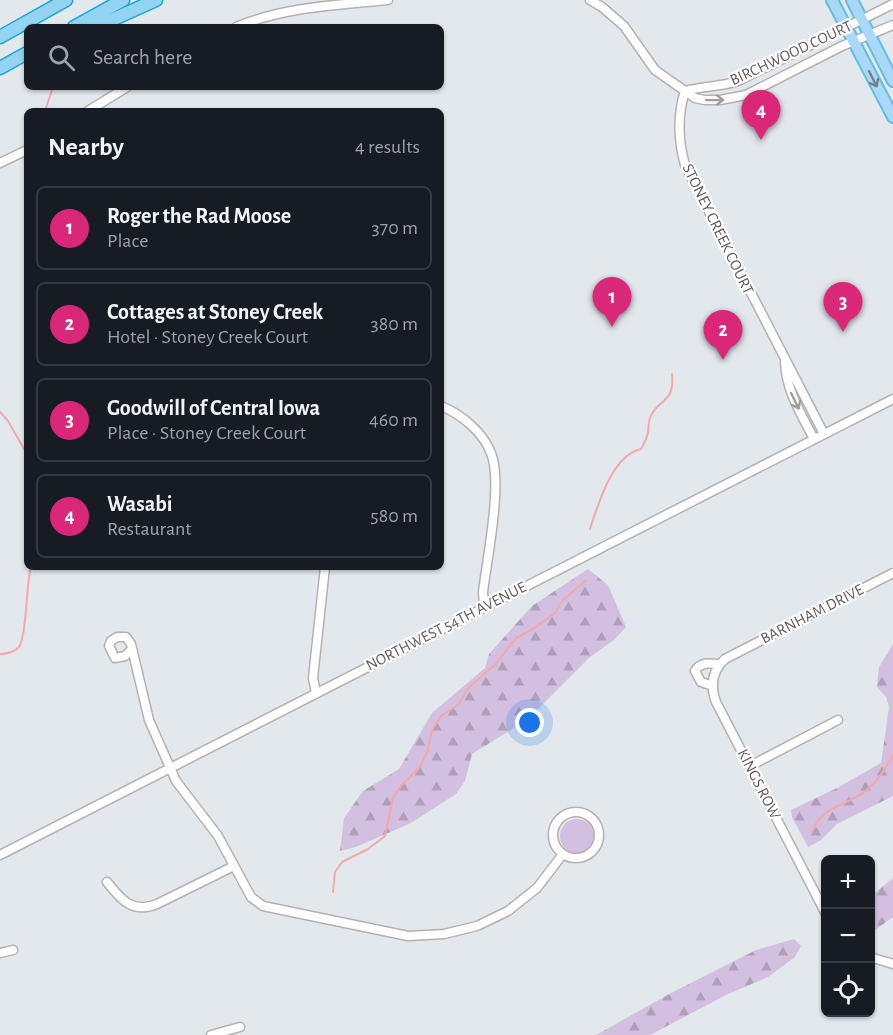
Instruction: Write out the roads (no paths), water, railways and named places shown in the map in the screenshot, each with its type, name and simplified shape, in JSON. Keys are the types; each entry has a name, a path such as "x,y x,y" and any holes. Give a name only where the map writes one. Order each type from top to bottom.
{"highway":[{"path":"0,37 66,0"},
{"path":"79,24 123,0"},
{"path":"103,24 156,0"},
{"path":"0,69 24,55"},
{"path":"0,69 24,59"}],"main road":[{"path":"832,0 893,117"},
{"path":"852,0 893,81"}],"street":[{"path":"245,24 295,10 388,0"},
{"name":"BIRCHWOOD COURT","path":"590,0 608,11 624,26 655,70 695,98 704,100 739,97 893,25"},
{"name":"BIRCHWOOD COURT","path":"685,91 738,81 893,4"},
{"path":"93,108 123,90"},
{"name":"STONEY CREEK COURT","path":"685,91 678,124 685,165 824,434"},
{"path":"0,163 24,151"},
{"name":"STONEY CREEK COURT","path":"785,361 789,389 814,439"},
{"name":"NORTHWEST 54TH AVENUE","path":"0,855 893,399"},
{"path":"444,408 463,418 477,432 491,452 494,464 495,499 483,592 484,607"},
{"path":"316,693 313,678 325,570"},
{"name":"BARNHAM DRIVE","path":"719,664 893,573"},
{"path":"132,649 149,720 170,768 180,786 218,836 251,897 263,906 392,933 422,936 464,930 496,918 527,898 563,854"},
{"path":"719,664 713,686 701,682 695,671 700,665 719,664"},
{"name":"KINGS ROW","path":"713,686 716,702 822,909"},
{"path":"750,766 838,720"},
{"path":"575,813 582,813 593,820 599,832 596,847 591,853 582,858 563,854 554,842 557,822 568,814 575,813"},
{"path":"107,882 123,901 145,908 234,866"},
{"path":"0,953 13,950"},
{"path":"875,959 893,964"},
{"path":"211,1035 240,1028"}],"waterway":[{"path":"46,108 52,90"},
{"path":"590,529 602,495 614,471 631,453 641,449 648,434 649,420 653,412 671,391 672,374"},
{"path":"0,412 24,449"},
{"path":"0,654 14,651 21,643 30,570"},
{"path":"333,892 335,872 342,862 368,849 385,836 393,798 401,786 419,768 427,753 432,730 441,716 458,705 469,687 495,665 516,638 555,613 563,600 585,581"},
{"path":"812,832 822,816 868,789 882,773 893,754"}],"place":[{"name":"Wasabi","path":"761,140"},
{"name":"Roger the Rad Moose","path":"612,327"},
{"name":"Goodwill of Central Iowa","path":"843,332"},
{"name":"Cottages at Stoney Creek","path":"723,360"}]}
